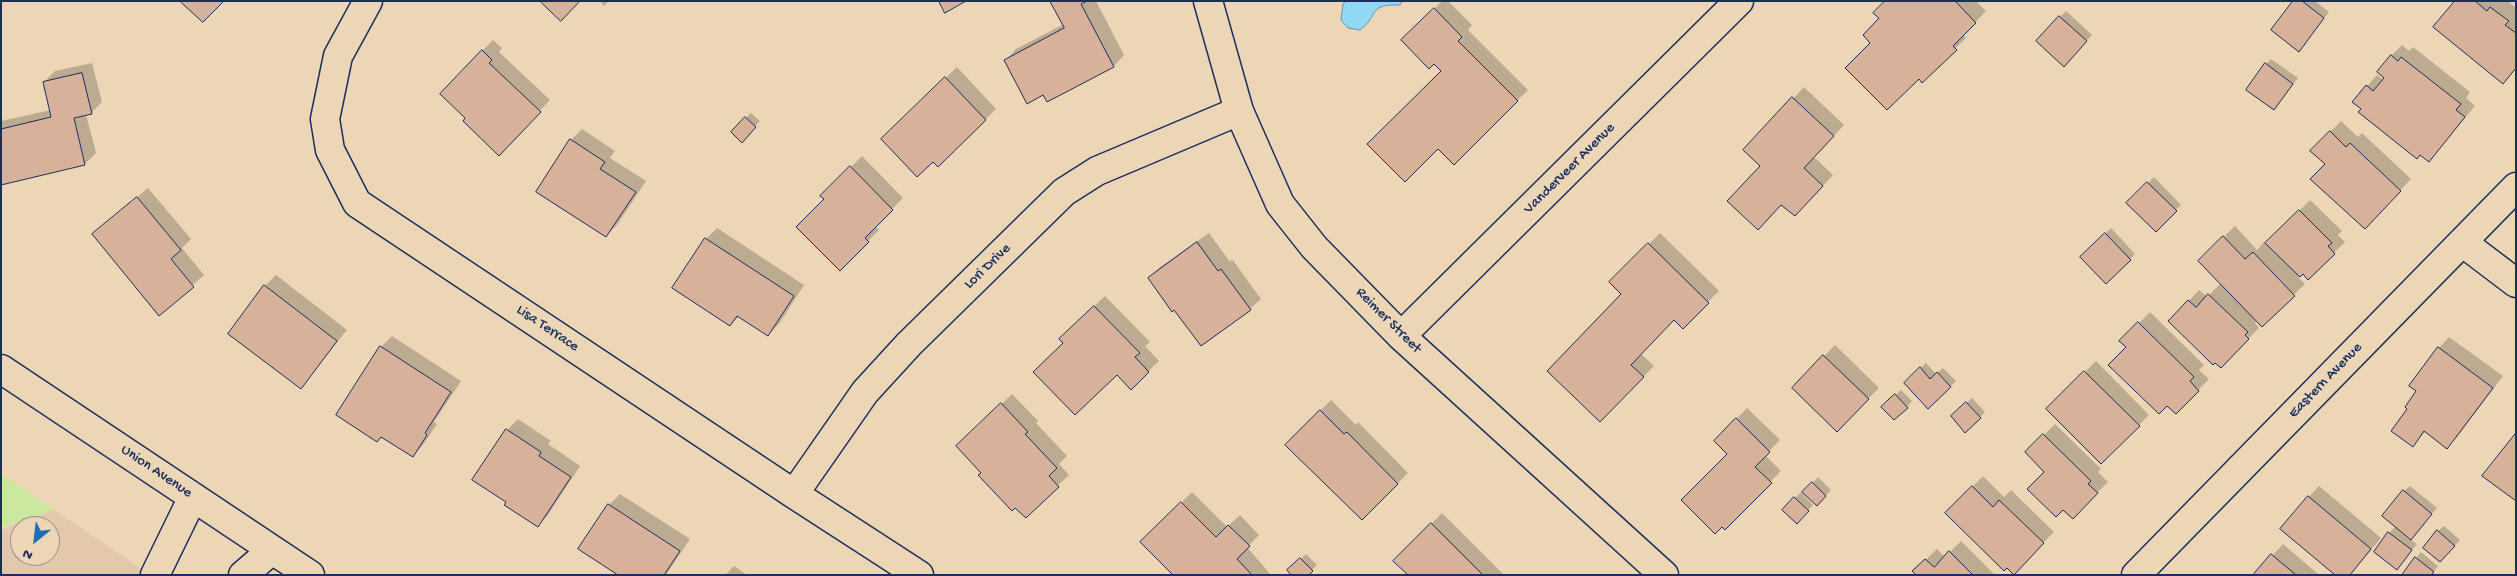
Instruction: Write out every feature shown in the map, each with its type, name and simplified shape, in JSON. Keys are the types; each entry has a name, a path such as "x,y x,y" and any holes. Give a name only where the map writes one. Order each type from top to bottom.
{"street":[{"name":"Lisa Terrace","path":"368,1 338,56 326,118 330,150 357,203 919,575"},
{"name":"Reimer Street","path":"1208,1 1239,111 1280,204 1314,246 1401,336 1664,575"},
{"name":"Vanderveer Avenue","path":"1401,336 1740,1"},
{"name":"Lori Drive","path":"794,494 865,392 890,364 1064,192 1097,171 1239,111"},
{"name":"Eastern Avenue","path":"2136,575 2516,187"},
{"path":"2462,242 2516,283"},
{"name":"Union Avenue","path":"1,369 310,575"},
{"path":"155,575 193,497"},
{"path":"243,575 272,550"}],"shaded area":[{"path":"54,510 151,575 1,575 1,530 10,527 10,566 60,566 60,516 38,516"}],"green space":[{"path":"1,474 54,510 35,516 10,516 10,524 1,527"}],"water":[{"path":"1347,1 1402,1 1400,5 1383,6 1378,9 1360,30 1348,28 1341,20 1343,4"}],"building":[{"path":"180,1 224,1 203,22"},
{"path":"540,1 580,1 561,21"},
{"path":"939,1 966,1 945,13"},
{"path":"1050,1 1087,1 1081,4 1114,67 1047,102 1043,95 1027,104 1004,60 1064,28"},
{"path":"1885,1 1955,1 1976,23 1953,46 1957,50 1922,83 1919,79 1887,110 1845,68 1870,43 1863,35 1879,18 1873,13"},
{"path":"2293,1 2302,1 2324,18 2299,52 2271,30"},
{"path":"2455,1 2475,1 2487,11 2490,7 2509,21 2505,25 2516,33 2516,68 2503,84 2433,27"},
{"path":"1434,8 1462,37 1458,41 1518,101 1454,165 1438,149 1405,182 1367,144 1441,71 1434,64 1429,69 1401,40"},
{"path":"2059,16 2087,41 2064,67 2036,41"},
{"path":"482,50 492,60 489,63 541,112 499,156 463,121 465,118 440,94"},
{"path":"2391,55 2398,61 2401,57 2461,104 2456,110 2465,117 2429,162 2420,155 2417,159 2358,112 2361,109 2352,102 2366,85 2373,91 2384,78 2377,72"},
{"path":"2265,63 2293,84 2274,110 2246,90"},
{"path":"82,73 92,114 74,118 85,165 1,185 1,129 51,117 43,82"},
{"path":"945,77 986,120 938,167 933,162 917,177 881,139"},
{"path":"1792,97 1834,136 1804,168 1823,186 1795,216 1781,205 1758,230 1727,201 1760,166 1743,150"},
{"path":"745,117 756,127 742,143 731,132"},
{"path":"2330,131 2346,147 2350,143 2401,191 2365,229 2310,179 2325,164 2310,151"},
{"path":"570,139 605,162 600,169 636,192 606,237 536,192"},
{"path":"850,166 893,210 865,238 869,242 840,271 796,227 824,199 820,196"},
{"path":"2147,182 2177,211 2156,232 2126,203"},
{"path":"137,197 181,250 171,259 194,287 159,316 92,234"},
{"path":"2299,210 2332,243 2328,246 2335,254 2308,280 2303,274 2300,277 2265,243"},
{"path":"2105,233 2131,260 2106,284 2080,257"},
{"path":"2223,236 2245,259 2253,252 2295,296 2262,327 2198,261"},
{"path":"705,238 794,296 768,336 737,316 730,326 672,288"},
{"path":"1197,242 1218,271 1221,269 1251,310 1201,346 1174,310 1172,312 1148,278"},
{"path":"1648,243 1709,303 1683,329 1674,320 1631,365 1644,377 1600,422 1547,371 1621,294 1609,282"},
{"path":"264,285 337,341 301,389 228,334"},
{"path":"2208,294 2248,332 2245,335 2249,339 2221,368 2215,363 2213,365 2168,321 2188,300 2196,307"},
{"path":"1094,306 1140,353 1135,357 1149,372 1131,390 1117,375 1075,415 1033,372 1063,343 1059,339"},
{"path":"2138,322 2194,377 2190,381 2199,391 2176,414 2167,406 2159,414 2108,365 2126,347 2119,341"},
{"path":"380,346 451,392 425,433 427,435 413,457 381,437 377,442 336,415"},
{"path":"2438,347 2493,388 2447,449 2424,431 2413,447 2391,431 2407,409 2405,407 2416,391 2409,386"},
{"path":"1823,355 1869,399 1837,432 1792,388"},
{"path":"1920,367 1930,379 1937,372 1951,387 1928,409 1904,383"},
{"path":"2084,371 2140,426 2101,464 2046,409"},
{"path":"1895,394 1908,408 1894,420 1881,407"},
{"path":"1966,402 1981,418 1965,433 1951,416"},
{"path":"1001,403 1028,432 1025,434 1057,468 1049,476 1059,487 1026,518 1015,508 1012,511 978,475 981,473 956,446"},
{"path":"1320,410 1344,434 1347,432 1398,484 1362,520 1285,445"},
{"path":"1736,418 1770,452 1755,467 1772,483 1725,530 1722,527 1715,534 1681,500 1727,454 1714,441"},
{"path":"506,429 541,452 539,456 571,477 538,527 504,505 506,502 472,480"},
{"path":"2516,433 2516,501 2482,476"},
{"path":"2043,434 2091,481 2088,484 2098,493 2073,519 2063,510 2056,517 2027,489 2044,472 2025,452"},
{"path":"1812,482 1826,496 1817,506 1802,492"},
{"path":"1972,486 1993,507 1999,500 2044,543 2014,575 2007,568 2004,571 1945,513"},
{"path":"2403,490 2432,514 2411,540 2382,516"},
{"path":"2308,496 2371,549 2350,575 2335,575 2280,529"},
{"path":"1794,497 1809,511 1797,524 1782,510"},
{"path":"1181,502 1216,537 1228,525 1250,546 1237,559 1252,575 1173,575 1140,542"},
{"path":"608,504 680,551 664,575 618,575 578,549"},
{"path":"1431,523 1483,575 1408,575 1393,561"},
{"path":"2437,530 2455,546 2440,562 2423,548"},
{"path":"2388,532 2412,550 2397,570 2374,552"},
{"path":"1949,551 1973,575 1916,575 1912,571 1925,559 1934,567"},
{"path":"2271,554 2296,575 2253,575"},
{"path":"2415,557 2434,572 2431,575 2402,575"},
{"path":"1300,558 1313,571 1309,575 1291,575 1287,570"}]}
